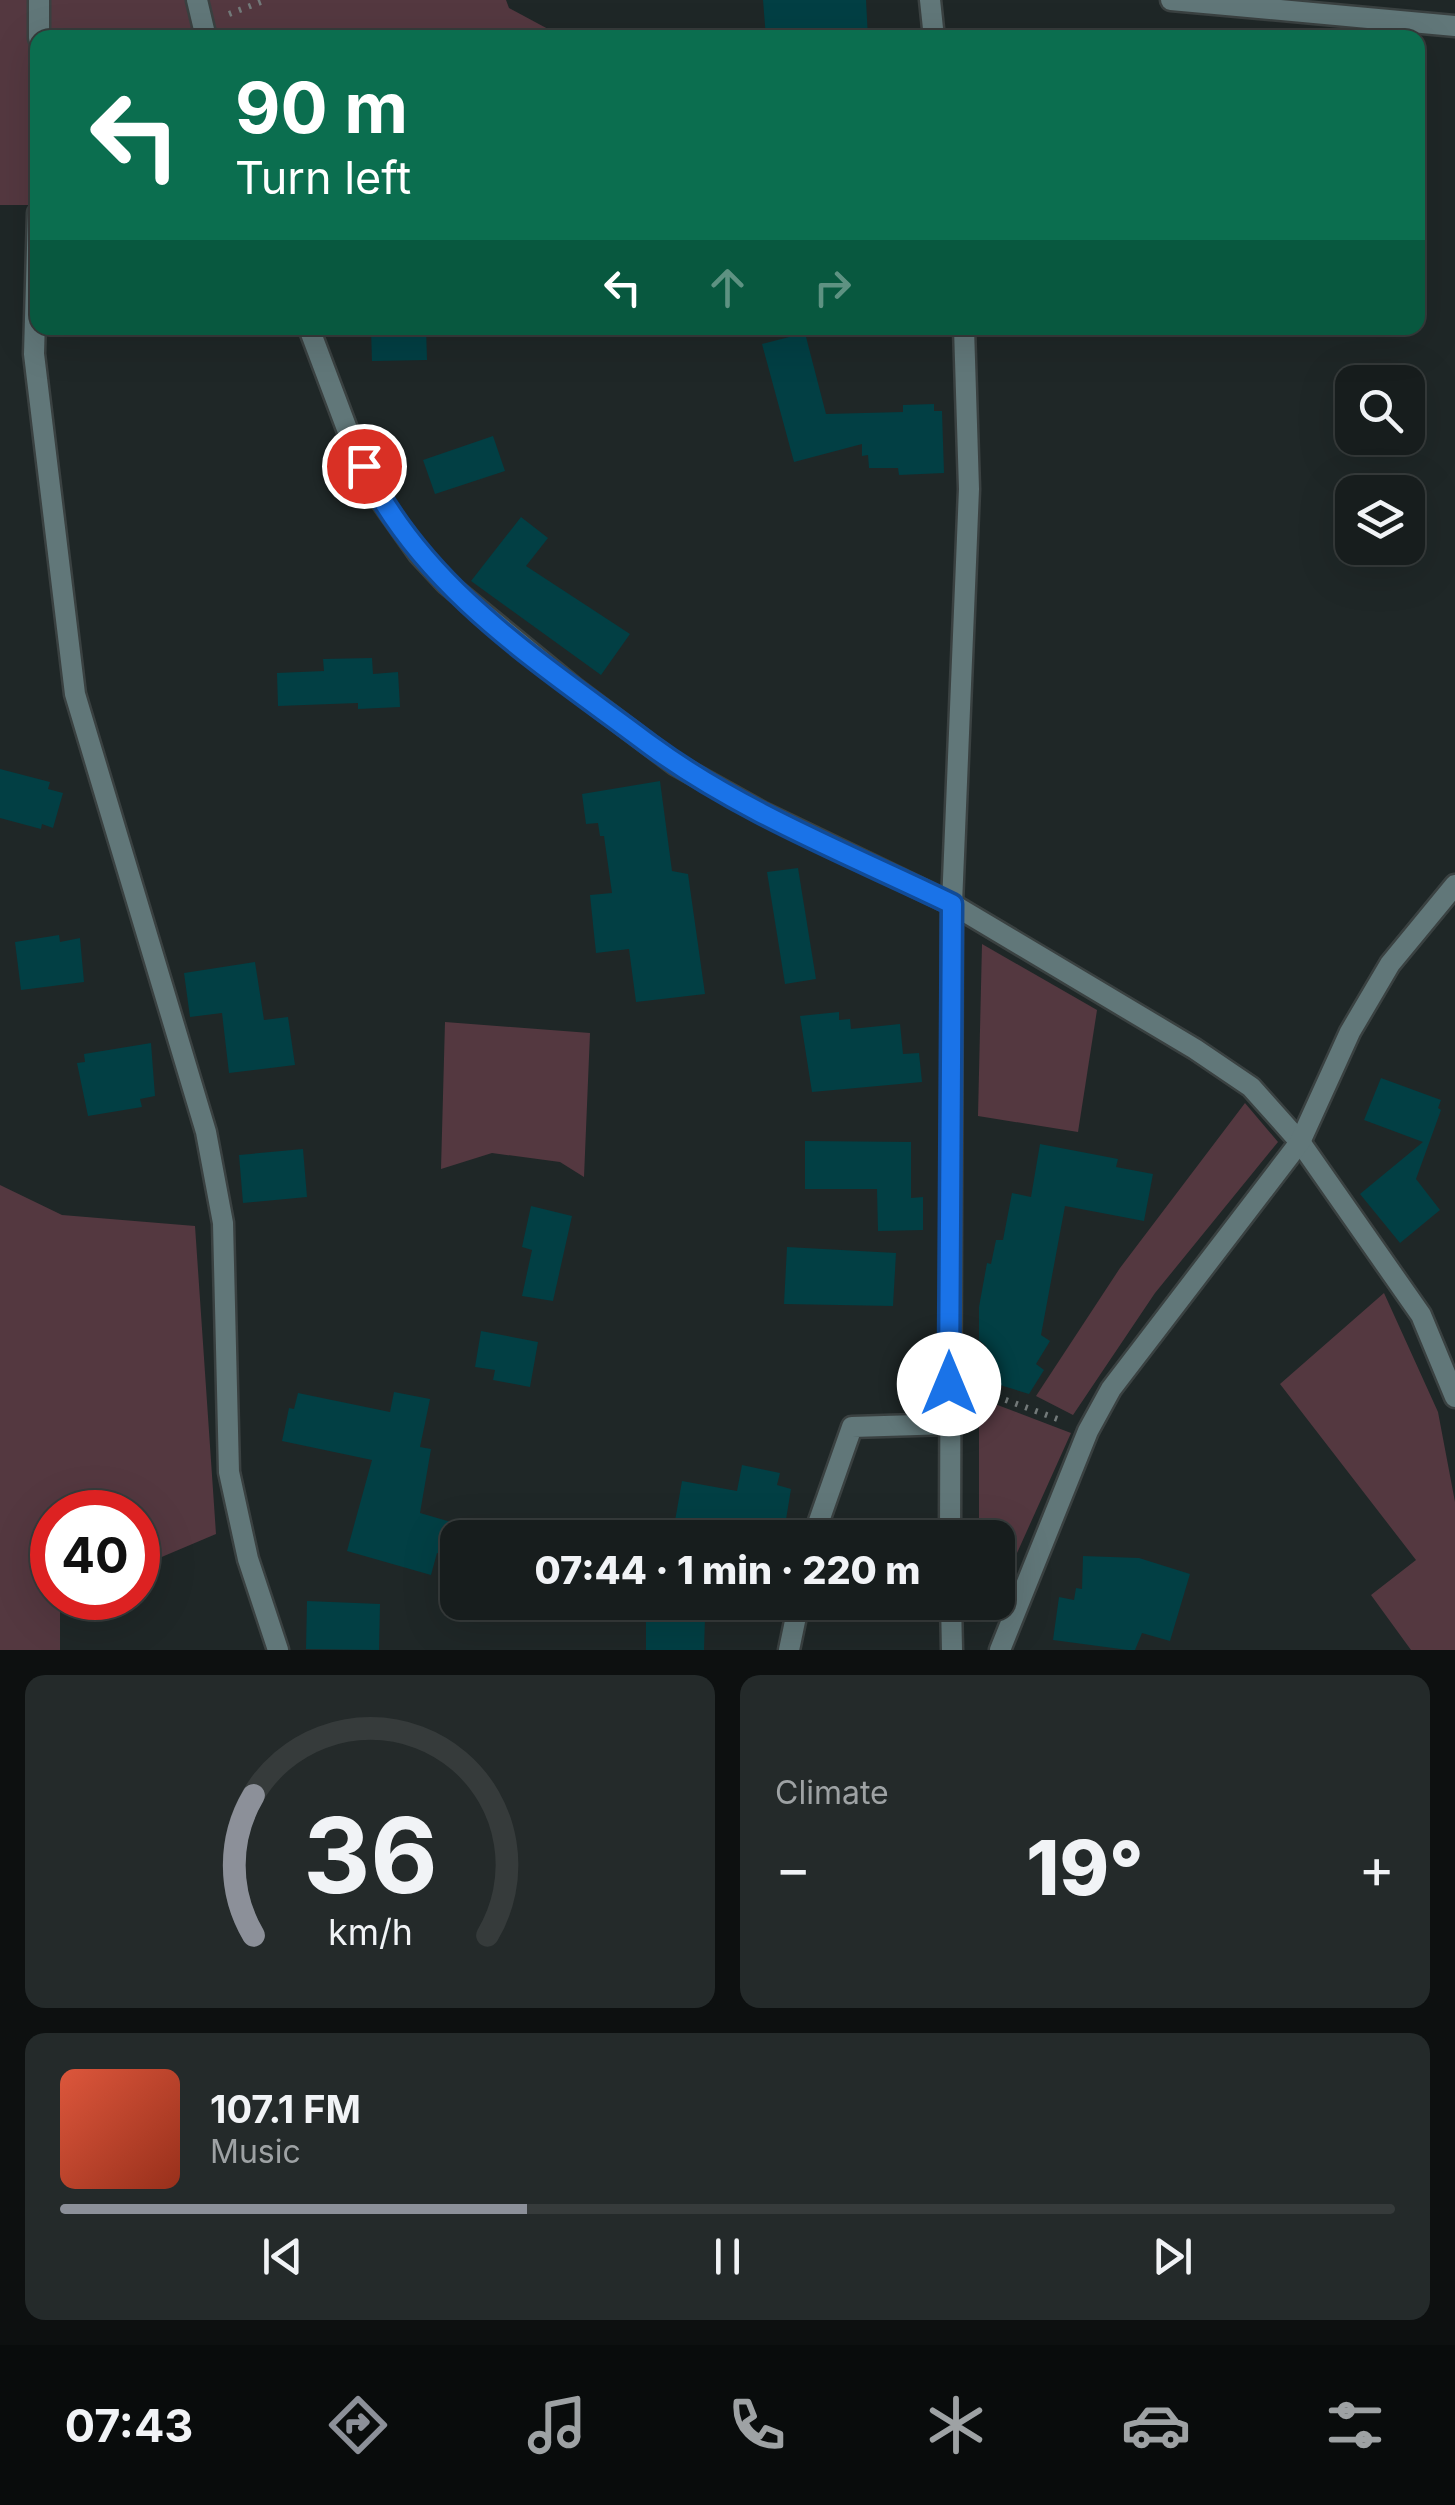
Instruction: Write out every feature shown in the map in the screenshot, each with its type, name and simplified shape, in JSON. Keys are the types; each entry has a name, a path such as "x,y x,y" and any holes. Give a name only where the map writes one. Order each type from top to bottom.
{"street":[{"path":"39,0 39,30"},
{"path":"197,0 204,30"},
{"path":"930,0 933,30"},
{"path":"1171,0 1455,26"},
{"path":"35,335 75,694 206,1132 223,1222 229,1472 248,1560 278,1650"},
{"path":"312,335 350,436 378,496 419,554 446,583 675,764 761,812 952,904 1251,1087 1300,1142 1420,1315 1455,1397"},
{"path":"950,1520 952,904 969,489 964,335"},
{"path":"1000,1650 1088,1430 1140,1347 1300,1142 1350,1032 1390,964 1455,885"},
{"path":"819,1520 852,1427 949,1424"},
{"path":"789,1650 795,1620"},
{"path":"951,1620 952,1650"}],"path":[{"path":"206,30 266,0"},
{"path":"970,1387 1088,1430"}],"shaded area":[{"path":"0,0 506,0 509,8 550,30 30,30 30,205 0,205"},
{"path":"982,944 1097,1010 1078,1132 978,1116"},
{"path":"445,1022 590,1033 584,1177 560,1162 492,1153 441,1169"},
{"path":"1245,1103 1278,1142 1155,1293 1073,1415 1036,1396 1120,1268"},
{"path":"0,1185 62,1215 195,1226 216,1534 160,1558 160,1490 30,1490 30,1620 60,1620 60,1650 0,1650"},
{"path":"1384,1293 1438,1412 1455,1502 1455,1650 1411,1650 1371,1595 1416,1560 1280,1384"},
{"path":"979,1398 1071,1433 1015,1557 1015,1520 979,1520"}],"building":[{"path":"763,0 866,0 868,30 765,30"},
{"path":"371,335 426,335 427,360 372,361"},
{"path":"806,335 826,414 903,412 903,405 934,404 934,411 942,411 944,473 899,475 898,468 869,468 868,455 862,456 862,444 794,462 762,344"},
{"path":"493,436 505,471 435,494 423,460"},
{"path":"521,517 548,538 526,566 630,634 601,675 471,581"},
{"path":"372,658 373,674 398,672 400,707 358,709 358,703 278,706 277,673 324,671 323,659"},
{"path":"0,769 50,782 48,789 63,793 53,828 42,824 41,829 0,818"},
{"path":"660,781 672,871 688,874 705,994 636,1002 629,949 596,953 590,895 612,893 604,836 600,836 598,823 586,824 582,794"},
{"path":"798,868 816,979 785,984 767,872"},
{"path":"59,935 60,942 80,938 84,982 21,990 15,942"},
{"path":"255,962 264,1020 288,1017 295,1065 229,1073 222,1013 190,1017 184,973"},
{"path":"839,1012 839,1020 850,1019 851,1029 900,1024 903,1054 919,1053 922,1082 812,1092 800,1016"},
{"path":"151,1043 155,1096 140,1099 142,1107 88,1116 77,1063 85,1062 84,1054"},
{"path":"1381,1078 1441,1100 1441,1110 1416,1179 1440,1210 1400,1243 1360,1194 1423,1142 1364,1120"},
{"path":"805,1141 911,1142 911,1198 923,1197 923,1230 878,1231 877,1189 805,1189"},
{"path":"1040,1144 1118,1159 1116,1167 1153,1174 1144,1221 1065,1206 1041,1335 1050,1341 1036,1364 1044,1370 1029,1394 977,1378 986,1346 979,1340 979,1307 987,1263 991,1264 996,1240 1003,1240 1012,1193 1031,1197"},
{"path":"303,1149 307,1197 243,1203 239,1155"},
{"path":"531,1206 572,1216 553,1301 522,1296 532,1250 522,1247"},
{"path":"787,1247 896,1253 893,1306 784,1304"},
{"path":"481,1331 538,1342 530,1387 493,1380 495,1370 475,1367"},
{"path":"394,1392 430,1399 420,1447 431,1449 420,1513 444,1520 440,1520 440,1554 431,1575 347,1551 372,1460 282,1441 289,1408 294,1409 298,1393 390,1412"},
{"path":"742,1465 780,1473 777,1485 791,1489 786,1520 675,1520 682,1481 737,1491"},
{"path":"1083,1556 1139,1558 1190,1574 1170,1641 1142,1633 1135,1650 1128,1650 1053,1640 1059,1597 1074,1600 1076,1588 1082,1589"},
{"path":"307,1601 380,1604 379,1650 306,1649"},
{"path":"646,1620 705,1620 704,1650 646,1650"}],"route":[{"path":"364,466 378,496 399,526 446,583 513,640 675,764 761,812 952,904 949,1384"}]}
